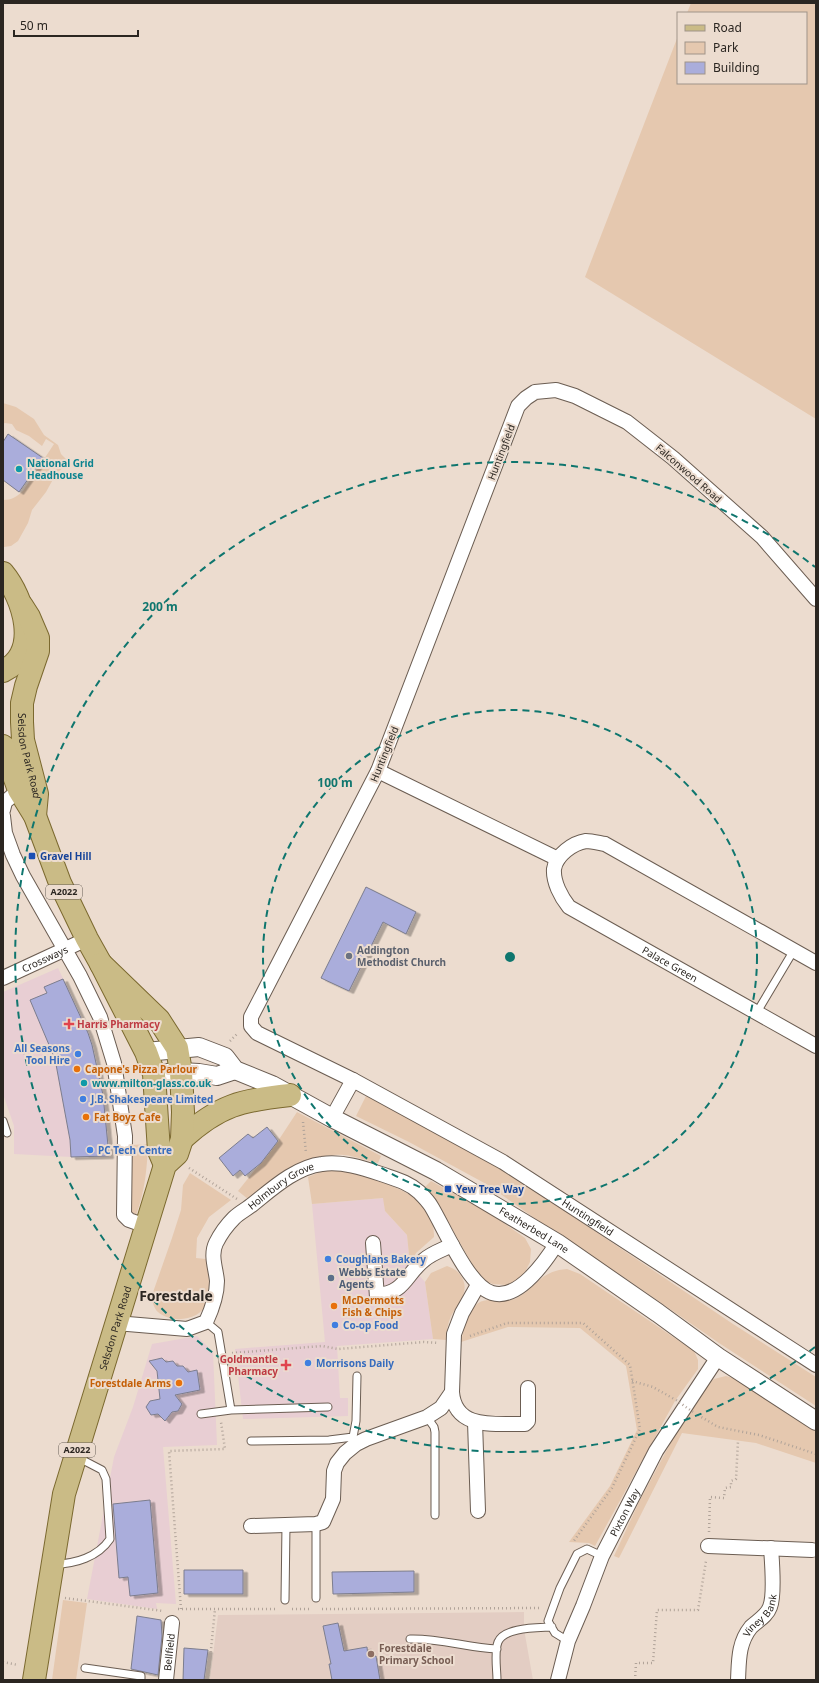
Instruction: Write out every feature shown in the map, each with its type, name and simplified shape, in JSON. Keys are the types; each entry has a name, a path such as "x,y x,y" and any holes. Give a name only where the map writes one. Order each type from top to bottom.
{"main road":[{"path":"3,573 11,583 22,606 26,627 22,650 16,659 3,671"},
{"name":"Selsdon Park Road","path":"22,606 29,617 38,638 38,651 22,703 22,722 26,754 35,782 37,794 35,816"},
{"name":"Selsdon Park Road","path":"5,758 19,790 35,816 60,883 87,939 146,1052 154,1074 159,1151 165,1165"},
{"name":"Selsdon Park Road","path":"34,1680 64,1494 165,1165 177,1154 182,1139 183,1112 181,1072 177,1048 159,1020 101,964"},
{"path":"182,1139 204,1120 224,1108 248,1100 296,1098"}],"street":[{"name":"Falconwood Road","path":"535,392 556,390 575,396 627,422 673,458 762,537 816,599"},
{"name":"Huntingfield","path":"535,392 518,406 378,771 251,1018 251,1026 257,1033 353,1080 503,1162 816,1365"},
{"path":"378,771 558,859 576,844 586,841 605,844 816,963"},
{"path":"3,810 5,802 19,790"},
{"path":"3,816 5,833 23,876 66,950 100,1017 114,1063 125,1136 124,1215 129,1220 146,1226"},
{"name":"Palace Green","path":"558,859 554,869 556,882 563,900 569,907 816,1046"},
{"name":"Crossways","path":"3,978 87,939"},
{"name":"Featherbed Lane","path":"146,1052 199,1047 225,1057 235,1070 272,1085 332,1118 436,1171 557,1243 658,1313 718,1357 816,1421"},
{"path":"154,1074 199,1072 217,1076 235,1070"},
{"path":"332,1118 353,1080"},
{"name":"Holmbury Grove","path":"206,1322 213,1306 217,1282 213,1255 215,1244 233,1219 279,1183 307,1167 323,1163 342,1164 361,1168 406,1182 418,1191 430,1204 452,1245 478,1285 490,1293 499,1295 510,1293 524,1284 550,1254 557,1243"},
{"path":"373,1243 377,1296 389,1294 404,1283 423,1260 452,1245"},
{"path":"478,1285 454,1334 452,1398 458,1411 475,1422 525,1424 528,1421 528,1388"},
{"path":"116,1323 187,1329 206,1322"},
{"name":"Pixton Way","path":"558,1680 568,1641 602,1556 656,1451 718,1357"},
{"path":"251,1526 316,1524 323,1522 333,1499 333,1480 337,1463 354,1441 427,1417 441,1408 452,1392"},
{"path":"475,1422 478,1510"},
{"path":"708,1546 812,1550"},
{"name":"Viney Bank","path":"738,1680 742,1640 757,1621 766,1614 770,1606 772,1582 771,1548"},
{"name":"Bellfield","path":"166,1680 173,1617"}],"lane":[{"path":"757,1012 794,950"},
{"path":"3,1121 7,1133"},
{"path":"206,1322 218,1332 230,1410"},
{"path":"251,1441 354,1441 357,1376"},
{"path":"200,1414 230,1410 328,1407"},
{"path":"427,1417 434,1427 435,1432 435,1515"},
{"path":"53,1564 67,1564 87,1558 105,1547 110,1539 106,1479 102,1470 75,1456"},
{"path":"316,1524 316,1598"},
{"path":"285,1600 286,1525"},
{"path":"568,1641 555,1633 548,1621 560,1588 577,1554 587,1548 602,1556"},
{"path":"497,1680 497,1649 498,1642 501,1637 507,1633 524,1629 552,1627"},
{"path":"410,1639 436,1640 477,1648 497,1649"},
{"path":"85,1668 141,1676 141,1680"}],"path":[{"path":"226,1045 241,1030 251,1026"},
{"path":"296,1098 307,1167"},
{"path":"187,1167 249,1206"},
{"path":"221,1353 322,1346 338,1349 424,1342 454,1344 467,1337 507,1323 583,1323 630,1365 640,1429 612,1488 571,1546 577,1554"},
{"path":"632,1381 653,1387 718,1427 760,1435 816,1454"},
{"path":"181,1609 169,1451 225,1449 220,1412"},
{"path":"635,1680 636,1663 653,1663 657,1610 698,1610 708,1546 710,1497 724,1498 725,1488 731,1487 731,1481 736,1478 738,1441"},
{"path":"48,1596 166,1611"},
{"path":"286,1609 552,1608"},
{"path":"173,1617 181,1609 278,1609"},
{"path":"208,1680 215,1609"},
{"path":"3,1662 9,1664"}],"shaded area":[{"path":"58,968 90,1041 105,1105 109,1156 71,1157 14,1154 14,1126 3,1094 3,992"},
{"path":"384,1198 385,1211 407,1235 410,1265 425,1282 433,1339 337,1346 340,1398 348,1398 348,1416 243,1419 235,1349 325,1342 312,1204"},
{"path":"197,1336 213,1352 217,1445 163,1447 176,1604 156,1603 157,1609 87,1599 114,1457 133,1407 152,1344"},
{"name":"Forestdale Primary School","path":"524,1612 524,1629 533,1680 210,1680 218,1615"}],"green space":[{"path":"691,3 816,3 816,419 585,277 677,39 677,84 807,84 807,12 687,12"},
{"path":"3,403 16,407 34,419 44,435 58,445 61,454 66,459 66,465 56,474 46,492 32,510 28,523 18,541 11,546 4,547 3,500 14,498 23,491 54,444 46,439 42,446 29,436 16,430 12,424 3,424"},
{"path":"366,1096 421,1123 501,1168 733,1324 816,1377 816,1406 558,1235 488,1185 409,1142 356,1116"},
{"path":"297,1112 381,1156 378,1163 344,1155 330,1155 317,1158 292,1168 269,1182 248,1199 238,1191 278,1141"},
{"path":"148,1144 145,1180 142,1197 136,1215 131,1211 129,1205 132,1145"},
{"path":"325,1170 341,1170 355,1173 406,1193 423,1206 429,1215 433,1225 434,1237 416,1253 410,1265 407,1235 385,1211 383,1198 312,1204 308,1177"},
{"path":"190,1173 231,1200 209,1217 197,1238 196,1258 206,1259 209,1286 207,1302 199,1313 185,1319 178,1319 164,1316 158,1312 151,1298 181,1210 183,1185"},
{"path":"431,1181 491,1214 525,1238 531,1249 530,1262 525,1272 518,1280 507,1285 493,1284 482,1280 436,1200 425,1187"},
{"path":"447,1266 455,1270 461,1276 465,1287 460,1302 451,1316 447,1328 446,1340 433,1339 425,1282 431,1273"},
{"path":"567,1269 580,1274 694,1351 698,1360 698,1369 675,1401 595,1546 589,1543 569,1542 610,1486 637,1430 626,1366 580,1328 508,1327 461,1342 464,1327 468,1318 476,1305 480,1302 489,1300 505,1301 515,1299 522,1295 544,1276 558,1270"},
{"path":"726,1376 736,1379 816,1432 816,1463 756,1443 682,1433 619,1558 614,1556 639,1502 678,1429 706,1386 714,1379"},
{"path":"63,1600 87,1603 76,1680 52,1680"}],"building":[{"name":"National Grid Headhouse","path":"8,434 43,458 19,492 3,480 3,442"},
{"name":"Addington Methodist Church","path":"366,887 416,912 406,934 383,922 349,991 321,978"},
{"path":"63,979 92,1045 103,1095 109,1156 71,1157 70,1140 55,1059 30,1000 47,993 44,987"},
{"path":"267,1127 278,1141 261,1163 245,1176 240,1170 233,1176 219,1158 248,1134 253,1138"},
{"name":"Forestdale Arms","path":"162,1358 166,1362 173,1361 177,1366 183,1366 188,1372 197,1370 200,1390 175,1395 182,1404 178,1411 172,1412 165,1421 158,1414 151,1415 146,1407 150,1401 160,1399 157,1371 149,1361"},
{"path":"150,1500 158,1593 130,1596 128,1577 119,1578 113,1504"},
{"path":"184,1570 243,1570 243,1594 184,1594"},
{"path":"414,1571 414,1592 333,1594 332,1572"},
{"path":"137,1616 161,1620 162,1636 158,1675 131,1669"},
{"path":"338,1623 344,1651 367,1647 368,1657 376,1656 380,1680 332,1680 329,1664 331,1664 323,1626"},
{"path":"184,1648 208,1650 204,1680 183,1680"}],"place":[{"name":"National Grid Headhouse","path":"19,469"},
{"name":"Gravel Hill","path":"32,856"},
{"name":"Addington Methodist Church","path":"349,956"},
{"name":"Harris Pharmacy","path":"69,1024"},
{"name":"All Seasons Tool Hire","path":"78,1054"},
{"name":"Capone's Pizza Parlour","path":"77,1069"},
{"name":"www.milton-glass.co.uk","path":"84,1083"},
{"name":"J.B. Shakespeare Limited","path":"83,1099"},
{"name":"Fat Boyz Cafe","path":"86,1117"},
{"name":"PC Tech Centre","path":"90,1150"},
{"name":"Yew Tree Way","path":"448,1189"},
{"name":"Coughlans Bakery","path":"328,1259"},
{"name":"Webbs Estate Agents","path":"331,1278"},
{"name":"McDermotts Fish & Chips","path":"334,1306"},
{"name":"Co-op Food","path":"335,1325"},
{"name":"Morrisons Daily","path":"308,1363"},
{"name":"Goldmantle Pharmacy","path":"286,1365"},
{"name":"Forestdale Arms","path":"179,1383"},
{"name":"Forestdale Primary School","path":"371,1654"}],"district":[{"name":"Forestdale","path":"176,1296"}]}
